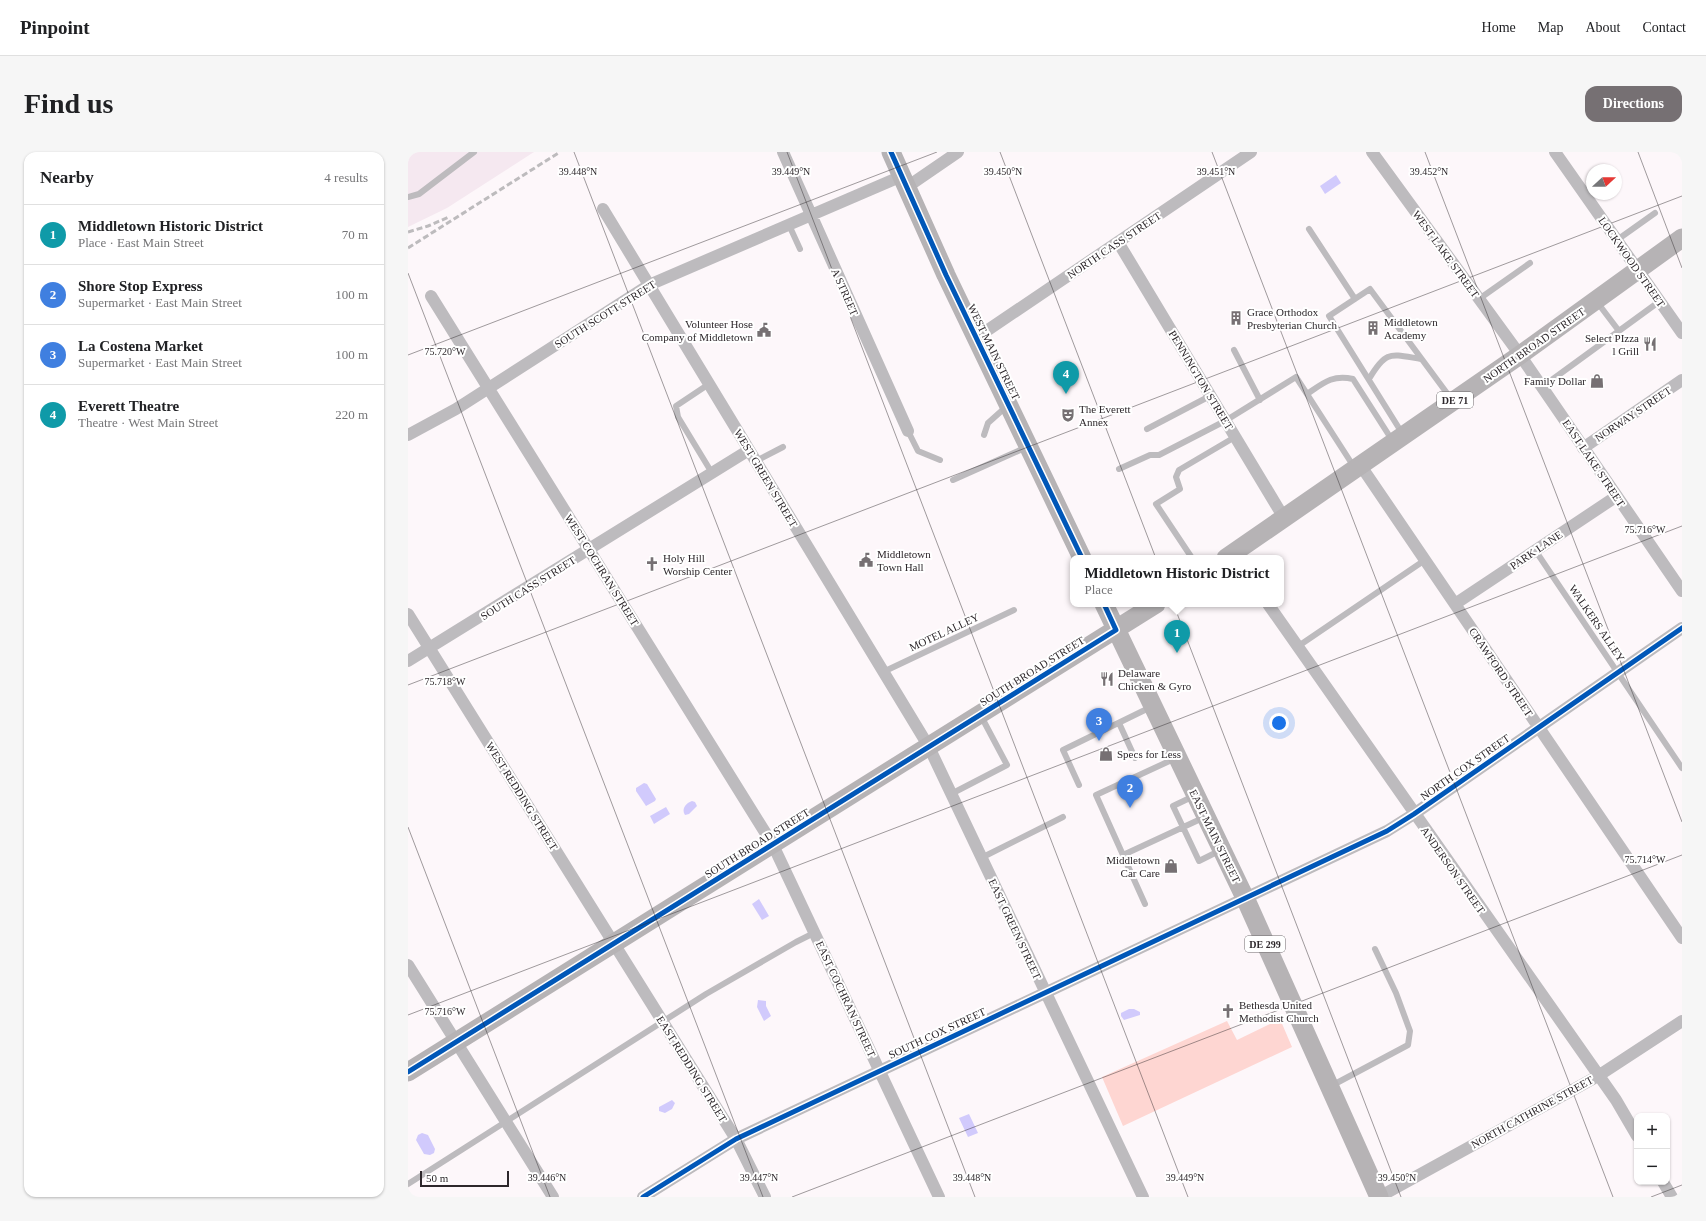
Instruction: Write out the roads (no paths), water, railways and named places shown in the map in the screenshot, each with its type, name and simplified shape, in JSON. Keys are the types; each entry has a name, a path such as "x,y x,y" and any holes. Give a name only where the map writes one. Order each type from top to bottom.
{"main road":[{"name":"WEST MAIN STREET","path":"892,152 976,338 1081,555"},
{"name":"NORTH BROAD STREET","path":"1233,555 1284,518 1520,355 1682,238"},
{"name":"DE 299","path":"1105,607 1116,630"},
{"path":"1116,630 1151,607"},
{"name":"SOUTH BROAD STREET","path":"408,1072 1116,630"},
{"name":"EAST MAIN STREET","path":"1116,630 1246,900 1379,1197"}],"street":[{"name":"A STREET","path":"783,152 908,431"},
{"name":"SOUTH SCOTT STREET","path":"408,435 432,423 649,285 811,215 904,181 958,152"},
{"name":"NORTH CASS STREET","path":"976,338 1251,152"},
{"name":"WEST LAKE STREET","path":"1372,152 1520,355"},
{"name":"LOCKWOOD STREET","path":"1555,152 1682,333"},
{"name":"WEST GREEN STREET","path":"603,209 929,747"},
{"name":"PENNINGTON STREET","path":"1118,242 1284,518"},
{"name":"WEST COCHRAN STREET","path":"431,296 773,845"},
{"name":"EAST LAKE STREET","path":"1520,355 1682,591"},
{"name":"NORWAY STREET","path":"1583,448 1682,380"},
{"name":"SOUTH CASS STREET","path":"408,661 749,450"},
{"name":"CRAWFORD STREET","path":"1358,468 1425,560 1682,938"},
{"name":"PARK LANE","path":"1455,604 1617,496"},
{"name":"ANDERSON STREET","path":"1270,607 1616,1100 1634,1131"},
{"name":"WEST REDDING STREET","path":"408,614 614,944"},
{"name":"NORTH COX STREET","path":"1246,900 1387,831 1414,814 1682,628"},
{"name":"EAST GREEN STREET","path":"929,747 1143,1197"},
{"name":"EAST COCHRAN STREET","path":"773,845 939,1197"},
{"name":"SOUTH COX STREET","path":"643,1197 736,1139 1246,900"},
{"name":"EAST REDDING STREET","path":"614,944 736,1139 764,1197"},
{"path":"408,965 553,1197"},
{"name":"NORTH CATHRINE STREET","path":"1379,1197 1598,1076 1682,1021"},
{"path":"1666,1185 1672,1197"}],"lane":[{"path":"408,197 419,194 474,152"},
{"path":"1617,240 1655,213"},
{"path":"789,225 800,250"},
{"path":"1309,229 1355,299"},
{"path":"1479,299 1530,263"},
{"path":"1399,439 1369,379 1329,316 1370,289 1453,401"},
{"path":"1596,301 1619,331"},
{"path":"1542,387 1660,301"},
{"path":"1234,350 1260,400"},
{"path":"1369,379 1377,364 1384,357 1393,355 1421,358"},
{"path":"1308,394 1325,382 1342,376 1353,379 1399,439"},
{"path":"1119,469 1150,455 1159,455 1225,421 1296,377 1358,468"},
{"path":"709,384 676,406 678,418 712,473"},
{"path":"1147,429 1210,396"},
{"path":"984,435 988,423 1008,404"},
{"path":"908,431 918,451 940,460"},
{"path":"1190,555 1156,504 1180,489 1176,477 1179,470 1235,437"},
{"path":"953,480 1028,446"},
{"path":"756,461 783,447"},
{"name":"WALKERS ALLEY","path":"1535,550 1682,768"},
{"path":"1297,647 1425,560"},
{"name":"MOTEL ALLEY","path":"883,672 1014,610"},
{"path":"1079,785 1063,750 1153,707"},
{"path":"952,794 1007,765 980,715"},
{"path":"1119,723 1135,758"},
{"path":"1146,904 1096,795 1177,757"},
{"path":"1195,795 1173,806 1199,861 1222,850"},
{"path":"982,858 1063,816"},
{"path":"1123,855 1206,817"},
{"path":"408,1184 663,1023 706,994 814,933"},
{"path":"1329,1087 1408,1045 1410,1031 1396,993 1375,948"}],"railway":[{"path":"408,248 560,152"},
{"path":"408,232 428,226 449,217"}],"place":[{"name":"Grace Orthodox Presbyterian Church","path":"1236,318"},
{"name":"Middletown Academy","path":"1373,328"},
{"name":"Volunteer Hose Company of Middletown","path":"764,330"},
{"name":"Select PIzza l Grill","path":"1650,344"},
{"name":"Family Dollar","path":"1597,381"},
{"name":"Everett Theatre","path":"1066,394"},
{"name":"The Everett Annex","path":"1068,415"},
{"name":"Middletown Town Hall","path":"866,560"},
{"name":"Holy Hill Worship Center","path":"652,564"},
{"name":"Middletown Historic District","path":"1177,653"},
{"name":"Delaware Chicken & Gyro","path":"1107,679"},
{"name":"La Costena Market","path":"1099,741"},
{"name":"Specs for Less","path":"1106,754"},
{"name":"Shore Stop Express","path":"1130,808"},
{"name":"Middletown Car Care","path":"1171,866"},
{"name":"Bethesda United Methodist Church","path":"1228,1011"}]}
